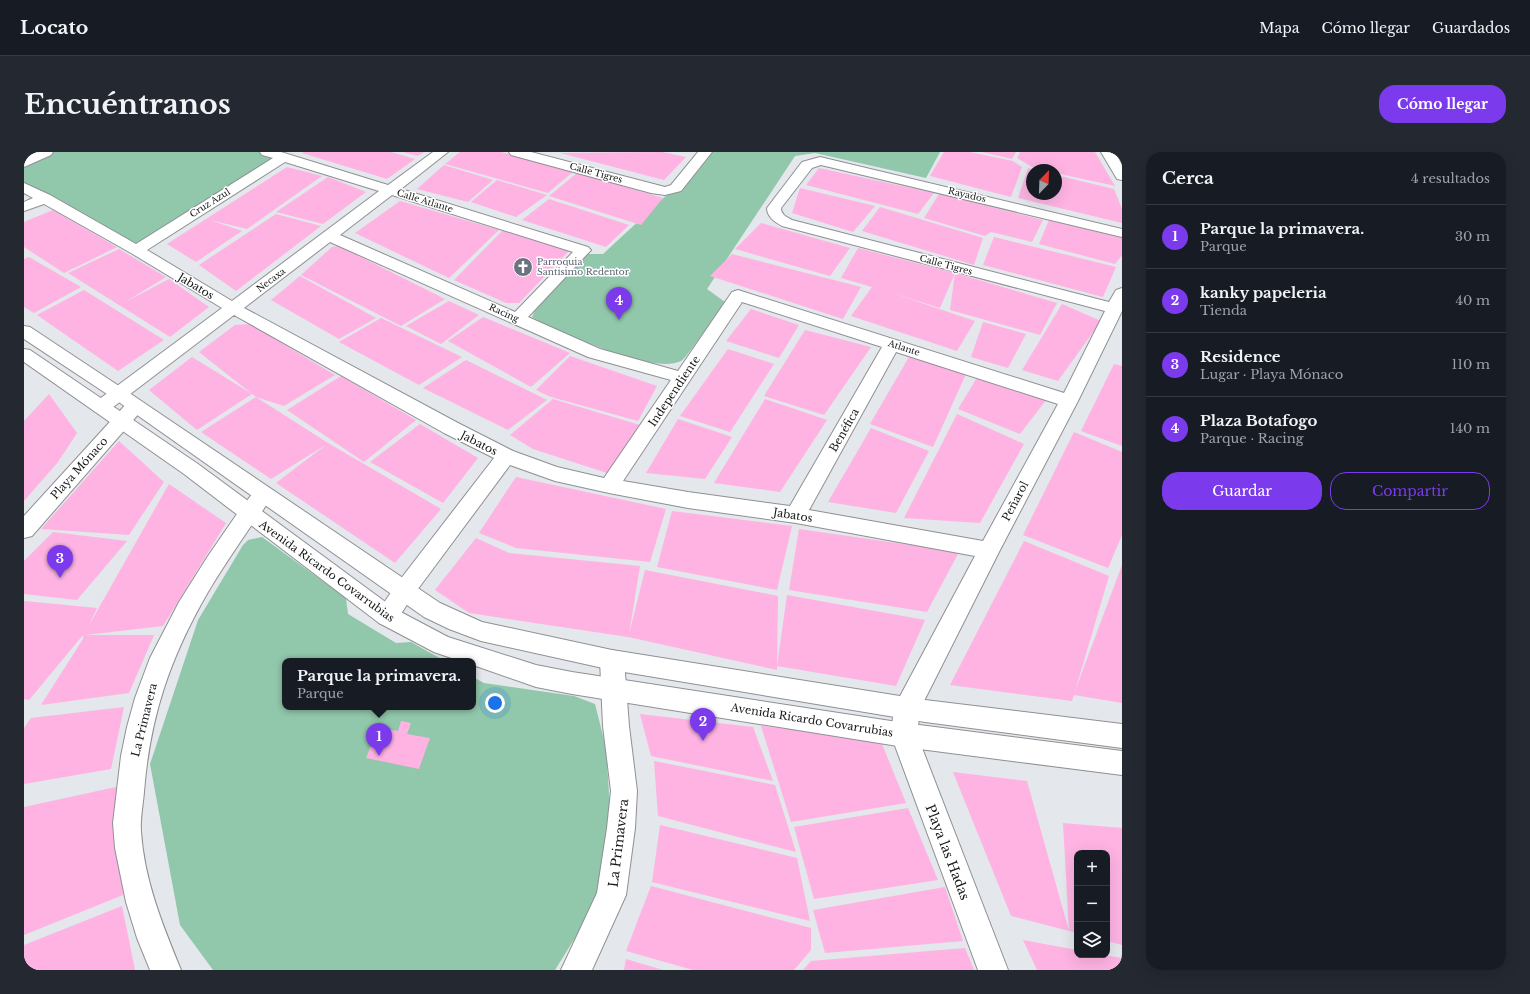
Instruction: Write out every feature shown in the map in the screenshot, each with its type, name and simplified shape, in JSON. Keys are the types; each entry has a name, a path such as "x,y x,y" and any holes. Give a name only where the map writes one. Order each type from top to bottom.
{"street":[{"path":"24,163 46,152"},
{"name":"Calle Atlante","path":"266,152 583,250 517,319"},
{"name":"Necaxa","path":"124,407 233,308 441,152"},
{"name":"Calle Tigres","path":"516,152 656,190 665,191 676,188 705,152"},
{"path":"1108,152 1122,176"},
{"name":"Cruz Azul","path":"136,250 284,157"},
{"name":"Rayados","path":"779,218 774,214 774,208 807,165 812,162 820,161 1122,233"},
{"name":"Jabatos","path":"24,186 233,308 451,428 506,456 555,474 609,486 796,516 989,550"},
{"path":"24,207 45,198"},
{"name":"Calle Tigres","path":"779,218 787,223 1118,301"},
{"name":"Racing","path":"329,236 594,353 683,378"},
{"name":"Atlante","path":"738,295 1070,401"},
{"name":"Independiente","path":"609,486 738,295"},
{"name":"Peñarol","path":"905,721 989,550 1070,401 1118,301"},
{"name":"Avenida Ricardo Covarrubias","path":"24,331 124,407 256,503 387,616 442,645 536,676 614,690 905,721 1122,736"},
{"name":"Benéfica","path":"796,516 892,344"},
{"name":"Avenida Ricardo Covarrubias","path":"24,354 101,407 124,407"},
{"name":"Playa Mónaco","path":"24,530 124,407"},
{"path":"387,616 404,591 506,456"},
{"name":"Avenida Ricardo Covarrubias","path":"256,503 404,591 432,610 481,631 905,721 1122,763"},
{"name":"La Primavera","path":"166,970 156,949 132,870 127,830 132,773 140,728 151,685 180,622 193,597 256,503"},
{"name":"La Primavera","path":"576,970 611,895 621,828 624,791 612,660"},
{"name":"Playa las Hadas","path":"905,721 993,970"}],"green space":[{"path":"46,152 267,152 284,157 136,250 24,187 24,163"},
{"path":"706,152 940,152 926,178 815,153 795,156 707,289 725,302 696,343 681,361 668,364 631,358 589,343 540,322 532,317 536,308 584,254 603,254 670,192"},
{"path":"262,537 346,598 348,614 396,643 411,642 440,658 282,658 282,710 476,710 476,679 484,683 574,696 595,704 606,748 611,824 601,896 555,970 213,970 180,925 150,764 198,620 243,545 248,540"}],"building":[{"path":"391,152 415,159 387,179 302,153"},
{"path":"403,152 424,152 418,156"},
{"path":"460,152 501,152 574,171 548,193 445,164"},
{"path":"662,152 686,157 664,180 560,153"},
{"path":"944,152 970,152 1013,161 1022,167 1011,197 930,176"},
{"path":"982,152 1016,152 1012,159"},
{"path":"1020,152 1095,152 1115,186 1062,174 1062,164 1027,164 1017,158"},
{"path":"444,165 493,180 468,202 417,189"},
{"path":"287,167 322,176 247,229 210,220 242,231 196,262 167,244"},
{"path":"819,168 934,193 918,214 806,185"},
{"path":"577,173 663,198 641,225 549,196"},
{"path":"1026,174 1026,200 1018,198"},
{"path":"1062,176 1114,189 1122,209 1122,223 1026,200 1062,200"},
{"path":"328,177 366,192 323,224 276,212"},
{"path":"497,180 547,195 516,217 471,202"},
{"path":"800,188 875,206 853,232 792,213"},
{"path":"939,194 1043,220 1032,242 991,232 985,236 924,218"},
{"path":"549,199 629,225 606,247 522,220"},
{"path":"400,201 499,230 449,278 355,233"},
{"path":"880,207 983,238 974,265 862,231"},
{"path":"53,210 117,247 64,273 24,247 24,222"},
{"path":"276,214 321,226 236,291 199,265"},
{"path":"1049,220 1122,238 1122,255 1115,264 1039,244"},
{"path":"761,223 850,248 830,276 735,249"},
{"path":"503,230 569,251 519,303 506,303 454,280"},
{"path":"994,237 1116,267 1103,297 983,265"},
{"path":"339,246 445,299 401,326 301,275 332,247"},
{"path":"858,248 955,273 940,308 892,293 975,321 957,351 851,316 872,287 841,278"},
{"path":"119,249 166,277 125,302 169,279 209,307 170,337 68,273"},
{"path":"732,254 861,287 843,319 710,276"},
{"path":"29,257 81,287 34,313 24,307 24,259"},
{"path":"955,273 1057,303 1040,335 950,310"},
{"path":"300,276 376,318 339,339 271,300"},
{"path":"84,290 164,340 118,371 37,315"},
{"path":"449,301 479,315 441,344 406,326"},
{"path":"1062,304 1101,321 1058,381 1022,370"},
{"path":"751,309 799,325 779,358 726,341"},
{"path":"483,317 570,353 531,387 448,341"},
{"path":"381,318 462,357 419,385 339,342"},
{"path":"983,322 1026,334 1008,368 971,357"},
{"path":"250,324 335,375 284,406 256,397 199,352 235,325"},
{"path":"805,330 871,347 824,415 764,396"},
{"path":"728,349 774,364 730,432 680,416"},
{"path":"570,356 657,386 638,421 551,397 536,390"},
{"path":"192,357 252,394 197,430 149,390"},
{"path":"909,357 966,374 933,447 870,424"},
{"path":"466,360 547,400 508,430 423,388"},
{"path":"1114,364 1122,366 1122,446 1081,431"},
{"path":"341,376 416,420 364,462 287,410"},
{"path":"978,376 1047,399 1020,434 958,409"},
{"path":"49,394 77,433 58,462 24,501 24,421"},
{"path":"256,397 328,443 441,509 395,563 276,483 327,444 271,479 201,432"},
{"path":"553,399 640,425 607,473 533,449 510,435"},
{"path":"765,399 827,420 780,492 714,483"},
{"path":"957,414 1024,444 980,523 904,518"},
{"path":"678,419 732,437 705,479 646,473"},
{"path":"420,424 478,458 443,503 370,462"},
{"path":"871,428 929,451 896,513 828,502"},
{"path":"1074,432 1122,452 1122,535 1108,568 1023,535"},
{"path":"119,441 164,482 129,535 41,529"},
{"path":"516,477 666,509 650,562 516,548 479,533"},
{"path":"169,484 226,523 163,626 85,635 154,635 129,693 41,705 83,639 83,635 29,700 24,699 24,601 97,608 88,627"},
{"path":"672,511 792,526 777,590 657,567"},
{"path":"799,529 959,552 927,612 789,590"},
{"path":"53,532 127,541 77,600 24,594 24,561"},
{"path":"476,538 509,553 640,566 629,634 645,570 778,596 777,670 628,637 469,613 435,590"},
{"path":"1024,541 1109,576 1075,691 1122,565 1122,703 1074,695 1072,701 950,685"},
{"path":"787,595 925,620 896,686 777,666"},
{"path":"124,707 111,769 24,784 24,728 31,718"},
{"path":"640,714 753,727 773,781 651,756"},
{"path":"401,721 411,723 407,734 430,738 419,769 366,758 378,728 398,731"},
{"path":"761,726 880,739 906,803 791,822"},
{"path":"654,761 775,785 796,852 658,816"},
{"path":"953,772 1027,781 1069,931 1011,916"},
{"path":"116,787 123,895 24,935 24,807"},
{"path":"908,808 938,880 814,899 794,827"},
{"path":"1063,823 1122,828 1122,945 1110,942 1110,850 1074,850 1074,932 1069,931"},
{"path":"660,825 797,858 810,921 652,882"},
{"path":"651,886 811,928 811,950 794,970 693,970 626,951"},
{"path":"945,887 963,941 825,953 813,910"},
{"path":"122,906 135,970 24,970 24,945"},
{"path":"1023,940 1074,949 1074,958 1110,958 1110,956 1122,958 1122,970 1037,970"},
{"path":"965,948 974,970 803,970 811,961"},
{"path":"626,959 663,970 624,970"}],"place":[{"name":"Parroquia Santisimo Redentor","path":"523,267"},
{"name":"Plaza Botafogo","path":"619,320"},
{"name":"Residence","path":"60,578"},
{"name":"kanky papeleria","path":"703,741"},
{"name":"Parque la primavera.","path":"379,756"}]}
